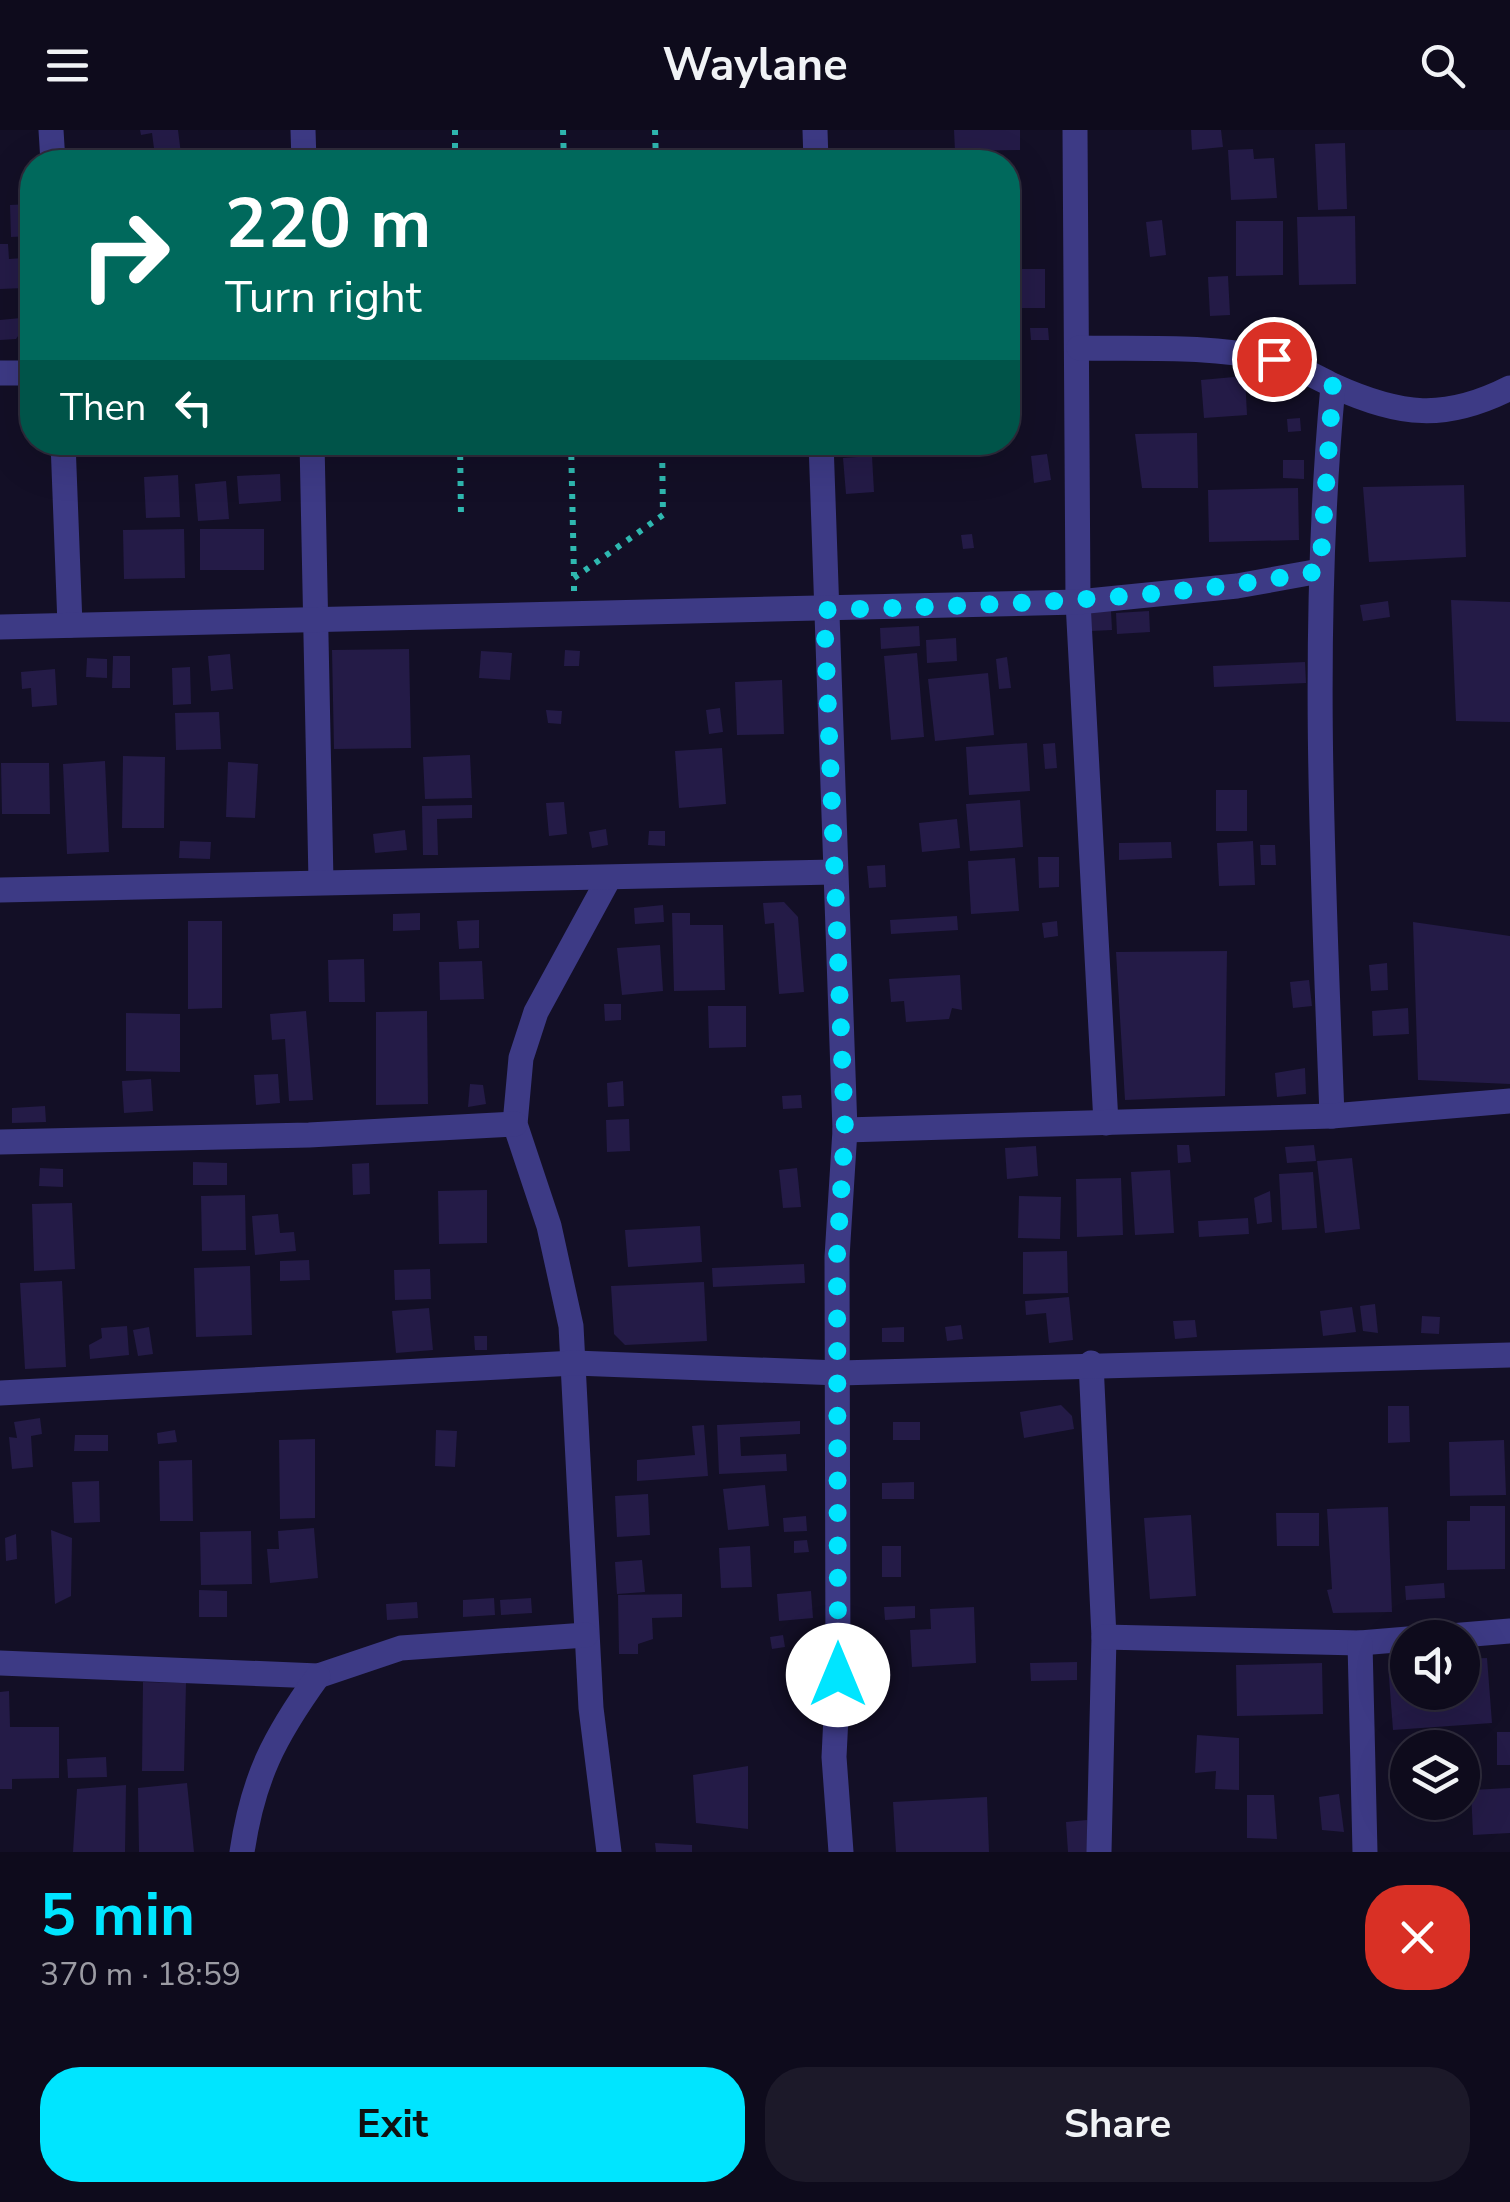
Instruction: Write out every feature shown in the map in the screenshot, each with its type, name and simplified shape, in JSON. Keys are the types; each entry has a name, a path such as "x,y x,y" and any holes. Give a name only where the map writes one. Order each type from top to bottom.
{"street":[{"path":"1075,130 1078,602 1091,910 1106,1124"},
{"path":"1079,348 1226,352 1274,359 1370,400 1440,413 1468,408 1510,388"},
{"path":"1332,1116 1318,727 1320,571 1333,386"},
{"path":"63,455 70,625"},
{"path":"312,455 321,881"},
{"path":"821,455 845,1130 837,1256 834,1758 841,1852"},
{"path":"0,627 317,623 1078,602 1237,586 1320,571"},
{"path":"0,890 321,881 608,880 834,872"},
{"path":"608,880 536,1012 521,1058 514,1124 562,1275 574,1363 586,1635 609,1852"},
{"path":"845,1130 1332,1116 1510,1101"},
{"path":"0,1142 309,1135 514,1124"},
{"path":"0,1393 574,1363 839,1373 1091,1363 1510,1355"},
{"path":"1091,1363 1104,1637 1099,1852"},
{"path":"1480,1634 1510,1631"},
{"path":"0,1663 318,1676 401,1648 586,1635"},
{"path":"1104,1637 1390,1640"},
{"path":"1360,1642 1365,1852"},
{"path":"242,1852 250,1797 283,1725 318,1676"}],"path":[{"path":"460,455 462,516"},
{"path":"571,455 572,617"},
{"path":"574,578 663,515 662,455"}],"building":[{"path":"140,130 178,130 180,150 154,150 152,133 141,135"},
{"path":"954,130 1020,130 1020,150 955,150"},
{"path":"1191,130 1221,130 1223,147 1192,150"},
{"path":"1345,143 1347,209 1318,210 1315,144"},
{"path":"1253,149 1254,159 1274,158 1277,198 1231,200 1228,150"},
{"path":"20,204 20,237 11,237 10,205"},
{"path":"1355,216 1356,284 1299,285 1297,217"},
{"path":"1162,220 1166,255 1150,257 1146,222"},
{"path":"1236,221 1283,221 1283,275 1236,276"},
{"path":"0,244 8,244 9,259 20,258 20,288 0,289"},
{"path":"1020,269 1045,269 1045,308 1020,308"},
{"path":"1228,276 1230,315 1210,316 1208,277"},
{"path":"20,318 16,339 0,340 0,320"},
{"path":"1030,328 1048,328 1049,340 1031,340"},
{"path":"1283,372 1284,389 1270,390 1269,373"},
{"path":"1245,376 1247,415 1204,418 1201,380"},
{"path":"1300,418 1301,431 1288,432 1287,419"},
{"path":"1197,433 1198,488 1142,488 1135,434"},
{"path":"1047,454 1051,480 1034,483 1031,456"},
{"path":"872,456 874,492 846,494 843,458"},
{"path":"1283,460 1304,460 1304,479 1283,478"},
{"path":"280,474 281,501 239,504 237,476"},
{"path":"178,475 180,517 146,518 144,477"},
{"path":"226,481 229,519 198,521 195,484"},
{"path":"1464,485 1466,557 1369,562 1363,487"},
{"path":"1298,488 1299,540 1209,542 1208,490"},
{"path":"184,529 185,578 124,579 123,530"},
{"path":"200,529 264,529 264,570 200,570"},
{"path":"972,534 974,548 963,549 961,535"},
{"path":"1451,600 1510,602 1510,722 1456,721"},
{"path":"1388,601 1390,617 1363,621 1360,605"},
{"path":"1111,611 1112,630 1091,631 1090,612"},
{"path":"1149,611 1150,632 1117,634 1116,613"},
{"path":"919,626 920,646 881,649 880,628"},
{"path":"956,638 957,661 927,663 926,640"},
{"path":"409,649 411,748 334,749 332,650"},
{"path":"565,650 580,651 579,666 564,666"},
{"path":"481,651 512,653 510,680 479,678"},
{"path":"917,653 924,737 891,740 884,656"},
{"path":"230,654 233,689 211,691 208,656"},
{"path":"113,656 130,656 130,688 112,688"},
{"path":"1007,657 1011,688 999,689 996,659"},
{"path":"87,658 107,659 107,678 86,677"},
{"path":"1305,662 1306,683 1214,687 1213,666"},
{"path":"190,667 191,704 173,705 172,668"},
{"path":"55,669 57,705 32,707 31,688 22,689 21,672"},
{"path":"988,673 994,735 935,741 928,679"},
{"path":"782,680 784,734 737,735 735,682"},
{"path":"720,708 723,732 709,734 706,710"},
{"path":"546,710 562,711 561,724 548,723"},
{"path":"219,712 221,749 176,750 175,713"},
{"path":"1027,743 1030,791 969,795 966,747"},
{"path":"1055,743 1057,768 1045,769 1043,744"},
{"path":"722,748 726,804 679,808 675,751"},
{"path":"470,755 472,798 425,799 423,757"},
{"path":"123,756 165,757 164,828 122,828"},
{"path":"105,761 109,852 67,854 63,764"},
{"path":"228,762 258,764 255,818 226,817"},
{"path":"1,763 49,763 50,814 2,814"},
{"path":"1216,790 1247,790 1247,831 1216,831"},
{"path":"1020,800 1023,847 970,851 966,804"},
{"path":"564,802 567,834 549,836 546,803"},
{"path":"472,805 472,818 437,819 438,855 423,855 422,806"},
{"path":"957,819 960,848 922,852 919,823"},
{"path":"606,829 608,845 592,848 589,832"},
{"path":"405,830 407,850 375,853 373,834"},
{"path":"649,831 665,831 665,846 648,845"},
{"path":"180,841 211,842 210,859 179,858"},
{"path":"1253,841 1255,885 1219,886 1217,843"},
{"path":"1171,842 1172,858 1119,860 1119,843"},
{"path":"1260,845 1275,845 1276,865 1261,865"},
{"path":"1038,857 1059,857 1059,887 1039,888"},
{"path":"1015,858 1019,911 971,914 968,861"},
{"path":"885,865 886,887 869,888 867,866"},
{"path":"784,902 798,917 804,992 779,994 774,923 765,924 763,903"},
{"path":"663,905 664,922 635,924 634,908"},
{"path":"420,913 420,930 393,931 393,914"},
{"path":"672,913 690,913 690,925 723,925 725,990 674,991"},
{"path":"957,916 958,930 891,934 890,920"},
{"path":"479,920 479,948 459,949 457,921"},
{"path":"188,921 222,921 222,1008 188,1009"},
{"path":"1057,921 1058,936 1044,938 1042,923"},
{"path":"1413,922 1510,936 1510,1084 1418,1080"},
{"path":"660,945 663,991 622,995 617,948"},
{"path":"1227,951 1225,1096 1125,1100 1116,952"},
{"path":"364,959 365,1002 329,1002 328,960"},
{"path":"482,961 484,999 440,1000 439,962"},
{"path":"1387,963 1388,990 1371,991 1369,965"},
{"path":"960,975 962,1010 952,1008 949,1019 906,1022 904,1001 891,1002 889,979"},
{"path":"1309,980 1312,1006 1293,1008 1290,982"},
{"path":"604,1004 621,1004 621,1020 605,1021"},
{"path":"708,1006 746,1006 746,1047 709,1048"},
{"path":"1408,1008 1409,1034 1373,1036 1372,1011"},
{"path":"306,1011 313,1100 289,1101 285,1039 272,1040 270,1014"},
{"path":"427,1011 428,1104 376,1105 376,1012"},
{"path":"126,1013 180,1014 180,1072 126,1071"},
{"path":"1305,1068 1306,1094 1277,1097 1275,1073"},
{"path":"278,1074 280,1103 256,1105 254,1075"},
{"path":"151,1079 153,1111 124,1113 122,1081"},
{"path":"623,1081 624,1106 608,1107 607,1083"},
{"path":"470,1084 483,1085 486,1104 468,1107"},
{"path":"801,1095 802,1108 783,1109 782,1096"},
{"path":"45,1106 46,1122 12,1123 12,1108"},
{"path":"629,1119 630,1151 607,1152 606,1120"},
{"path":"1177,1145 1189,1145 1191,1162 1178,1163"},
{"path":"1314,1145 1316,1161 1287,1163 1285,1147"},
{"path":"1036,1146 1038,1176 1007,1179 1005,1148"},
{"path":"1352,1158 1360,1229 1325,1233 1317,1161"},
{"path":"193,1162 227,1163 227,1185 193,1185"},
{"path":"369,1163 370,1194 353,1195 352,1164"},
{"path":"40,1168 63,1169 63,1187 39,1186"},
{"path":"797,1168 801,1207 783,1208 779,1170"},
{"path":"1170,1170 1174,1233 1135,1235 1131,1172"},
{"path":"1313,1172 1317,1228 1282,1230 1279,1174"},
{"path":"1121,1178 1123,1235 1077,1237 1076,1179"},
{"path":"487,1190 487,1243 439,1244 438,1191"},
{"path":"1270,1191 1272,1222 1257,1224 1254,1198"},
{"path":"245,1195 246,1250 202,1251 201,1196"},
{"path":"1019,1196 1061,1197 1060,1239 1018,1238"},
{"path":"72,1203 75,1269 34,1271 32,1204"},
{"path":"278,1214 280,1233 294,1232 296,1251 255,1255 252,1216"},
{"path":"1248,1218 1249,1234 1199,1237 1198,1221"},
{"path":"700,1226 702,1262 628,1267 625,1230"},
{"path":"1067,1251 1068,1293 1023,1294 1023,1252"},
{"path":"309,1260 310,1280 280,1281 280,1261"},
{"path":"804,1264 805,1283 713,1287 712,1268"},
{"path":"250,1266 252,1335 196,1337 194,1268"},
{"path":"430,1269 431,1299 395,1300 394,1270"},
{"path":"62,1281 66,1367 25,1369 20,1283"},
{"path":"704,1282 707,1341 625,1345 614,1334 611,1286"},
{"path":"1069,1297 1073,1340 1049,1343 1046,1313 1026,1315 1025,1301"},
{"path":"1375,1304 1378,1333 1363,1331 1360,1306"},
{"path":"1352,1307 1356,1332 1323,1336 1320,1311"},
{"path":"429,1308 433,1350 396,1353 392,1311"},
{"path":"1422,1316 1440,1317 1439,1334 1421,1333"},
{"path":"1195,1320 1197,1337 1175,1339 1173,1321"},
{"path":"961,1325 963,1339 947,1341 945,1327"},
{"path":"127,1326 129,1355 90,1359 89,1345 102,1338 101,1328"},
{"path":"149,1327 153,1354 138,1356 133,1330"},
{"path":"904,1327 904,1342 882,1342 882,1328"},
{"path":"474,1336 487,1336 487,1350 475,1350"},
{"path":"1061,1405 1072,1416 1074,1429 1024,1438 1020,1412"},
{"path":"1388,1406 1409,1406 1410,1442 1388,1443"},
{"path":"40,1418 42,1434 31,1436 33,1467 12,1469 9,1437 17,1438 14,1422"},
{"path":"800,1421 800,1434 740,1437 741,1456 786,1454 787,1471 719,1474 717,1425"},
{"path":"893,1422 920,1422 920,1440 893,1440"},
{"path":"704,1425 708,1476 637,1481 637,1460 695,1455 692,1426"},
{"path":"175,1430 177,1442 158,1444 157,1433"},
{"path":"436,1430 457,1431 455,1467 435,1466"},
{"path":"75,1435 108,1435 108,1451 74,1451"},
{"path":"315,1439 315,1518 280,1519 279,1440"},
{"path":"1504,1440 1506,1495 1450,1496 1449,1442"},
{"path":"192,1460 193,1521 160,1521 159,1461"},
{"path":"99,1481 100,1522 74,1523 72,1482"},
{"path":"914,1482 914,1499 882,1499 882,1483"},
{"path":"765,1485 769,1526 728,1530 723,1489"},
{"path":"648,1494 650,1535 617,1537 615,1496"},
{"path":"1470,1506 1505,1506 1505,1569 1447,1570 1447,1521 1470,1521"},
{"path":"1388,1507 1392,1612 1333,1613 1327,1590 1332,1589 1327,1509"},
{"path":"1276,1513 1319,1513 1319,1546 1277,1546"},
{"path":"1191,1515 1196,1596 1150,1599 1144,1518"},
{"path":"806,1516 807,1531 784,1532 783,1518"},
{"path":"314,1528 318,1578 270,1583 267,1549 279,1549 278,1531"},
{"path":"51,1530 72,1538 71,1596 55,1604"},
{"path":"251,1531 252,1584 201,1585 200,1532"},
{"path":"16,1534 17,1559 6,1561 5,1538"},
{"path":"807,1540 809,1552 794,1553 794,1541"},
{"path":"750,1546 752,1587 721,1588 719,1548"},
{"path":"882,1546 901,1546 901,1577 882,1577"},
{"path":"642,1560 645,1592 617,1594 615,1562"},
{"path":"1444,1583 1445,1598 1406,1600 1405,1586"},
{"path":"199,1590 227,1591 227,1617 199,1617"},
{"path":"811,1591 813,1618 779,1621 777,1594"},
{"path":"682,1594 682,1617 652,1618 653,1639 638,1644 638,1654 619,1654 618,1595"},
{"path":"494,1598 495,1615 463,1617 463,1600"},
{"path":"531,1598 532,1613 501,1615 500,1600"},
{"path":"417,1602 418,1618 387,1620 386,1604"},
{"path":"915,1606 915,1618 885,1620 884,1607"},
{"path":"974,1607 976,1663 912,1667 910,1630 931,1629 930,1609"},
{"path":"783,1635 785,1647 772,1649 770,1637"},
{"path":"1480,1658 1487,1658 1492,1723 1393,1730 1391,1710 1480,1710"},
{"path":"1077,1662 1077,1680 1031,1681 1030,1663"},
{"path":"1322,1663 1323,1714 1237,1716 1236,1665"},
{"path":"143,1682 186,1683 184,1771 142,1771"},
{"path":"9,1691 10,1727 59,1727 59,1778 12,1779 12,1789 0,1789 0,1692"},
{"path":"1497,1732 1510,1732 1510,1765 1497,1765"},
{"path":"1197,1735 1239,1738 1239,1790 1215,1789 1216,1771 1195,1773"},
{"path":"106,1757 107,1777 68,1778 67,1759"},
{"path":"748,1766 748,1829 696,1823 693,1775"},
{"path":"187,1783 194,1852 139,1852 138,1788"},
{"path":"126,1785 125,1852 73,1852 77,1789"},
{"path":"1510,1788 1510,1833 1473,1835 1472,1820 1480,1820 1480,1790"},
{"path":"1339,1794 1344,1832 1322,1830 1319,1797"},
{"path":"1247,1795 1274,1795 1277,1839 1247,1838"},
{"path":"987,1797 989,1852 896,1852 893,1802"},
{"path":"1087,1820 1087,1852 1068,1852 1066,1822"},
{"path":"655,1843 692,1845 692,1852 656,1852"}],"route":[{"path":"838,1675 837,1256 845,1130 824,610 1078,602 1237,586 1320,571 1333,386 1274,359"}]}
